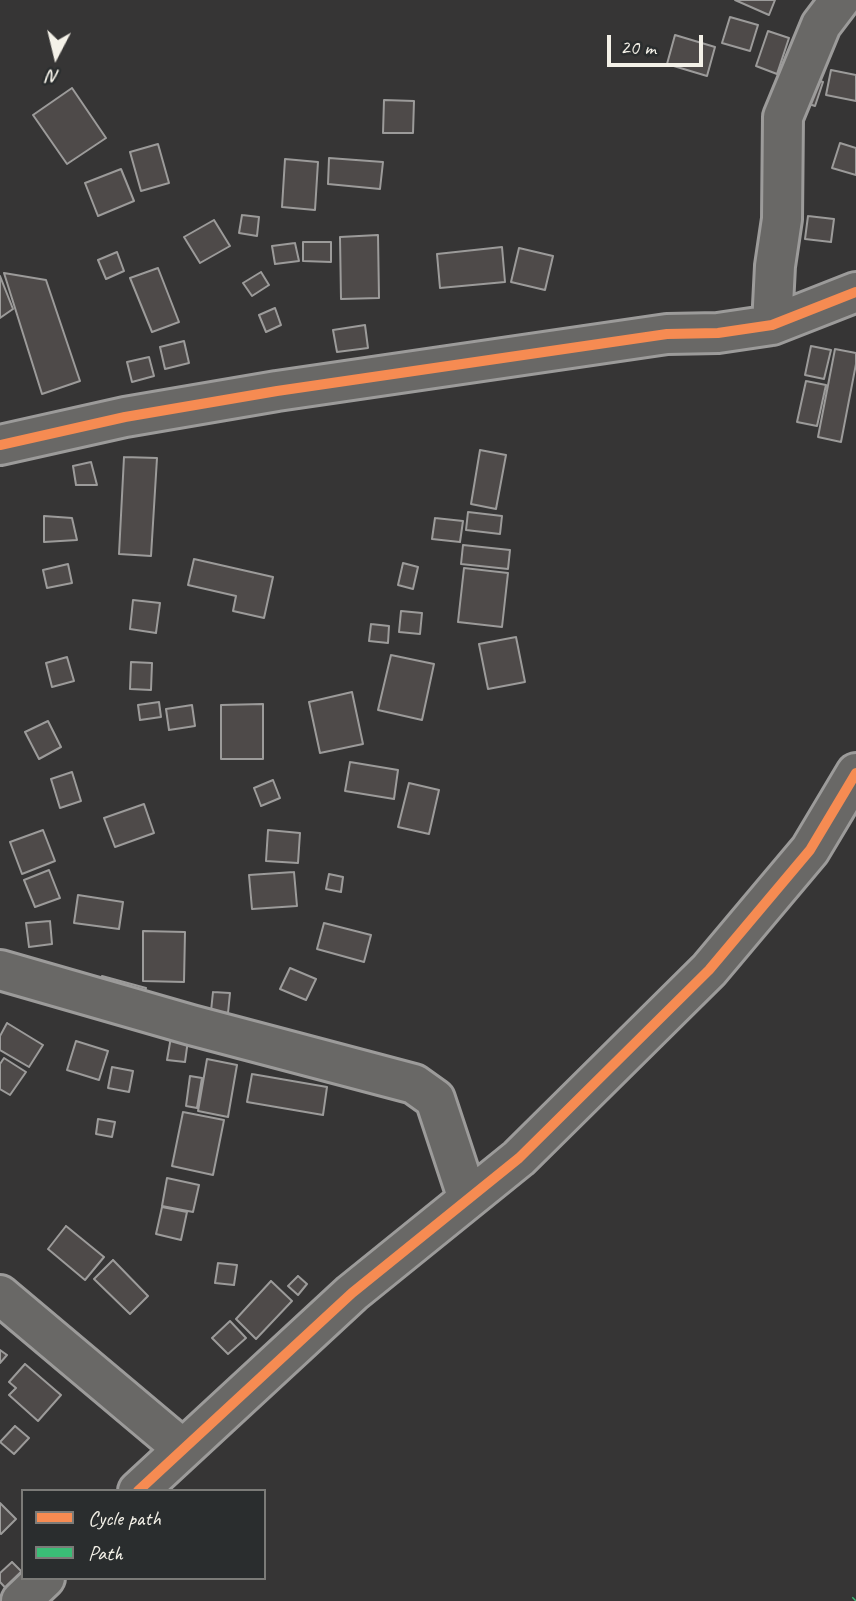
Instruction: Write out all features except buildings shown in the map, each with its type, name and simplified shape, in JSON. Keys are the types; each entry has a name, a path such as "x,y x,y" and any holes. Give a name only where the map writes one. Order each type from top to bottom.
{"street":[{"path":"772,326 775,266 782,219 783,117 821,25 840,0"},
{"path":"0,445 125,417 277,391 667,334 718,333 772,326 856,292"},
{"path":"140,1489 352,1293 519,1158 709,970 810,849 856,773"},
{"path":"0,970 191,1025 414,1084 435,1099 468,1199"},
{"path":"0,1295 183,1449"},
{"path":"21,1601 43,1580"}],"cycle path":[{"path":"0,445 125,417 277,391 667,334 718,333 772,325 856,292"},
{"path":"140,1489 352,1293 519,1158 709,970 810,850 856,773"}]}
